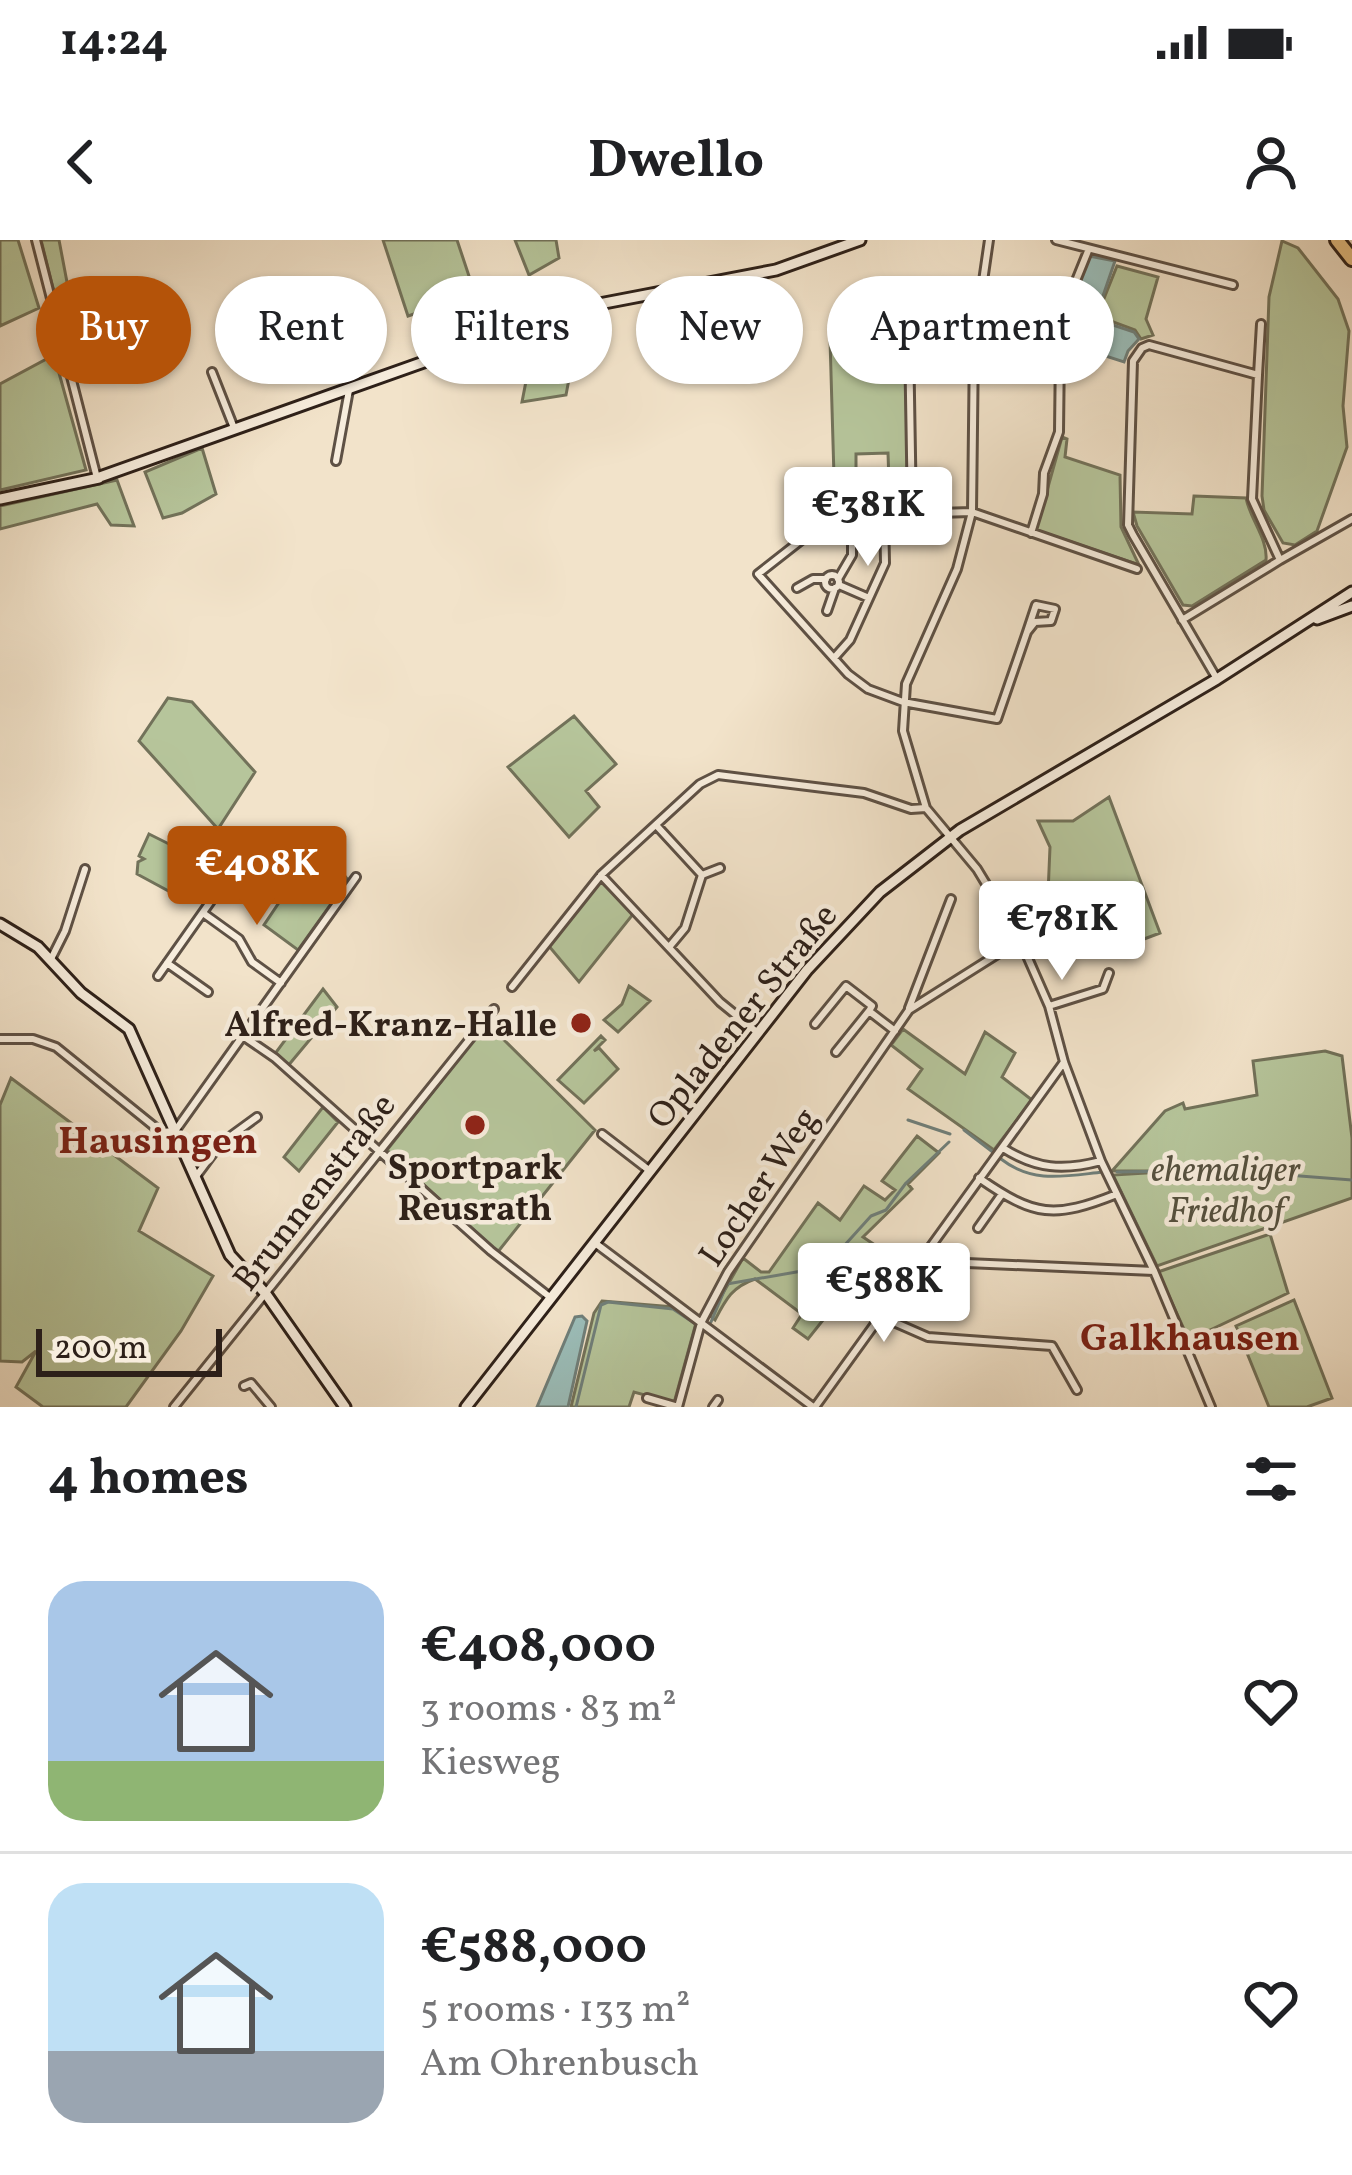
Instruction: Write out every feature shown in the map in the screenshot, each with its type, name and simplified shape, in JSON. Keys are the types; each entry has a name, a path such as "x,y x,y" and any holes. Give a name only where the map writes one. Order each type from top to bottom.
{"highway":[{"path":"1338,242 1352,261"}],"main road":[{"path":"0,500 160,460 234,428 573,309 773,270 860,240"},
{"path":"1307,623 1352,592"},
{"path":"1307,623 1352,606"},
{"name":"Opladener Straße","path":"466,1407 844,926 948,838 1307,623"},
{"path":"0,924 32,942 81,993 128,1029 230,1255 266,1294 345,1407"}],"street":[{"path":"35,240 97,478"},
{"path":"983,276 989,240"},
{"path":"1056,240 1233,285"},
{"path":"1078,276 1088,251"},
{"path":"1261,324 1252,499 1280,560"},
{"path":"1217,679 1128,525 1133,361 1142,348 1157,344 1258,375"},
{"path":"212,372 234,428"},
{"path":"910,384 912,514"},
{"path":"975,384 972,512 957,569 913,667 903,702 903,730 926,808 977,869 1020,940 1049,1006 1101,1161 1211,1407"},
{"path":"1031,532 1059,432 1060,384"},
{"path":"336,461 350,387"},
{"path":"1027,632 1035,622 1051,621 1055,609 1036,605 997,719 903,702 868,689 758,574 832,516 972,512 1137,569"},
{"path":"834,658 850,640 885,562 884,514"},
{"path":"1182,620 1352,519"},
{"path":"827,611 852,555 852,536"},
{"path":"797,587 826,579 827,586 837,584 869,598"},
{"path":"512,986 601,874 700,784 718,775 864,793 910,809 926,808"},
{"path":"656,826 702,875"},
{"path":"702,875 720,868"},
{"path":"51,959 85,869"},
{"path":"601,874 758,1033"},
{"path":"669,947 685,928 702,875"},
{"path":"0,1039 33,1039 56,1047 161,1132 175,1131 356,878"},
{"path":"158,976 213,898"},
{"name":"Locher Weg","path":"647,1398 678,1407 701,1323 728,1272 908,1010 951,899"},
{"path":"203,913 239,939 252,962 281,983"},
{"name":"Locher Weg","path":"908,1010 1020,940"},
{"path":"167,963 208,992"},
{"path":"1049,1006 1103,989 1108,973"},
{"path":"815,1024 845,986 872,1006 836,1052"},
{"name":"Brunnenstraße","path":"174,1407 494,1009"},
{"path":"869,1011 895,1031"},
{"path":"243,1036 275,1058 494,1254 551,1298"},
{"path":"595,1244 814,1407 1064,1062"},
{"path":"197,1175 220,1144 257,1118"},
{"path":"602,1134 650,1171"},
{"path":"1003,1148 1038,1166 1073,1169 1101,1161"},
{"path":"979,1178 1022,1207 1043,1213 1082,1208 1117,1194"},
{"path":"978,1228 1002,1194"},
{"path":"921,1261 1154,1271"},
{"path":"880,1316 928,1337 1052,1346 1077,1390"},
{"path":"244,1386 251,1383 271,1407"}],"green space":[{"path":"0,240 18,240 36,309 0,326"},
{"path":"41,240 59,240 66,276 50,276"},
{"path":"383,240 457,240 469,276 411,276 408,316"},
{"path":"515,240 556,240 559,258 529,275"},
{"path":"1282,241 1298,248 1338,299 1349,331 1343,406 1347,447 1317,531 1295,545 1283,543 1264,510 1262,496 1269,297"},
{"path":"1117,266 1158,277 1146,319 1153,335 1141,339 1135,330 1114,322"},
{"path":"36,365 36,384 62,384 86,470 0,490 0,384"},
{"path":"525,384 568,384 566,395 522,402"},
{"path":"831,384 906,384 908,483 889,483 888,453 856,454 856,513 835,511"},
{"path":"1062,437 1067,439 1065,457 1120,475 1121,527 1139,565 1036,530"},
{"path":"202,448 216,494 163,518 145,472"},
{"path":"117,480 134,526 111,525 97,504 0,529 0,506"},
{"path":"1194,496 1246,498 1266,560 1192,606 1183,605 1133,512 1192,514"},
{"path":"168,698 192,702 255,772 218,829 139,741"},
{"path":"574,716 616,764 586,791 599,807 569,837 508,767"},
{"path":"1109,797 1160,933 1099,956 1088,936 1067,944 1048,894 1050,847 1038,821 1073,821"},
{"path":"149,834 199,859 186,879 181,877 183,885 176,895 137,874"},
{"path":"319,843 348,880 298,950 264,925"},
{"path":"600,881 634,913 579,982 548,945"},
{"path":"629,986 650,1001 618,1032 604,1020 622,1004"},
{"path":"323,989 337,1007 287,1067 274,1055"},
{"name":"Sportpark Reusrath","path":"487,1023 595,1130 497,1253 387,1150"},
{"path":"903,1029 965,1074 985,1032 1015,1053 1002,1077 1032,1100 994,1150 908,1089 922,1069 891,1045"},
{"path":"601,1036 605,1040 594,1051 599,1048 618,1069 584,1103 558,1080"},
{"name":"ehemaliger Friedhof","path":"1325,1051 1342,1056 1352,1138 1352,1198 1157,1266 1113,1175 1179,1171 1112,1171 1165,1111 1183,1103 1185,1109 1257,1095 1253,1061"},
{"path":"11,1078 158,1188 139,1231 213,1276 181,1331 126,1407 43,1407 16,1387 36,1351 22,1362 0,1361 0,1105"},
{"path":"323,1107 338,1122 299,1171 284,1157"},
{"path":"917,1136 939,1153 908,1184 912,1189 863,1237 909,1268 886,1302 852,1284 808,1339 793,1328 802,1314 755,1279 730,1295 715,1320 710,1316 743,1258 761,1272 769,1272 818,1203 840,1220 864,1186 885,1200 895,1190 882,1181"},
{"path":"1270,1234 1288,1293 1189,1340 1158,1272"},
{"path":"1294,1300 1332,1398 1307,1407 1269,1407 1236,1326"},
{"path":"602,1301 674,1307 696,1323 674,1403 634,1392 629,1407 571,1407 594,1313"}],"water":[{"path":"1089,256 1115,261 1110,276 1081,276"},
{"path":"1114,325 1134,332 1139,339 1124,362 1114,359"},
{"path":"575,1317 587,1321 568,1407 537,1407"}],"waterway":[{"path":"908,1120 950,1134"},
{"path":"964,1130 994,1153"},
{"path":"711,1322 727,1284 802,1271 843,1247 871,1216 886,1210 906,1183 949,1142"},
{"path":"1001,1159 1037,1175 1103,1172"},
{"path":"1117,1172 1194,1175"},
{"path":"1199,1175 1267,1174"},
{"path":"1274,1174 1352,1180"},
{"path":"576,1407 601,1305 673,1309 697,1325"}],"place":[{"name":"Alfred-Kranz-Halle","path":"581,1023"},
{"name":"Sportpark Reusrath","path":"475,1125"}],"district":[{"name":"Hausingen","path":"158,1139"},
{"name":"Galkhausen","path":"1190,1336"}]}
